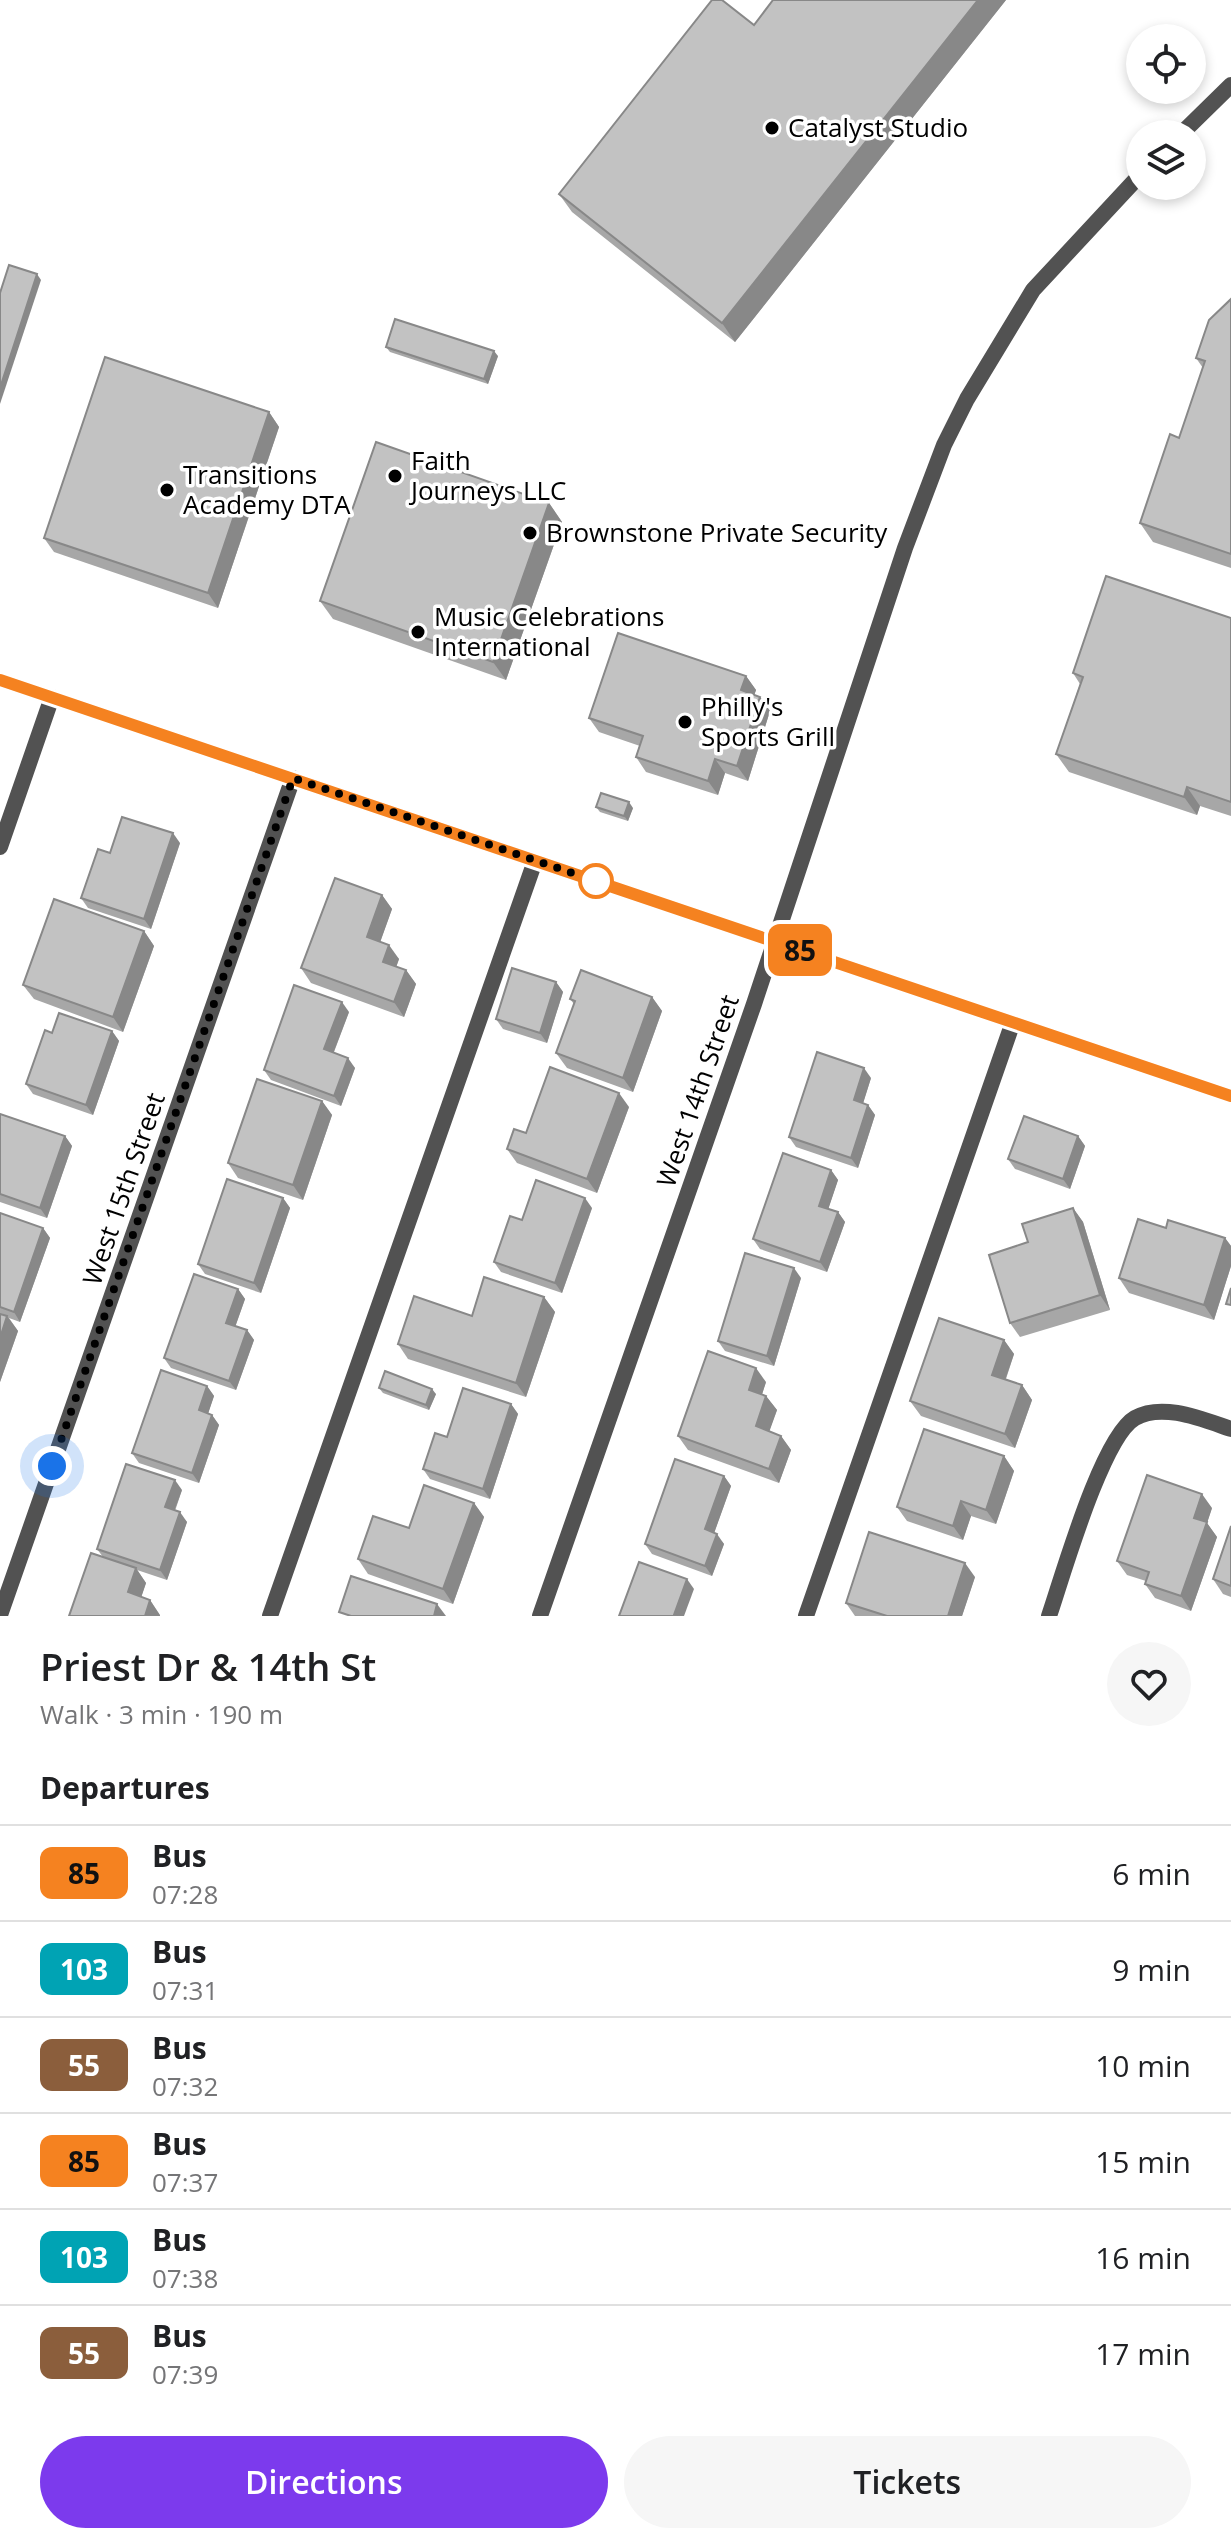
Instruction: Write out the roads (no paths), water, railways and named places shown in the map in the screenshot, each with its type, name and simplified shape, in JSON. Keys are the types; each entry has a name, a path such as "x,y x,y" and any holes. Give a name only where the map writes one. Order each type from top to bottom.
{"main road":[{"path":"0,680 1231,1096"}],"street":[{"path":"1195,120 1231,85"},
{"name":"West 14th Street","path":"540,1616 774,941 905,548 944,445 967,399 1033,290 1126,190"},
{"path":"0,847 52,697"},
{"name":"West 15th Street","path":"0,1615 293,778"},
{"path":"270,1616 535,861"},
{"path":"806,1616 1013,1022"},
{"path":"1049,1616 1104,1461 1119,1433 1135,1418 1153,1413 1194,1416 1231,1429"}],"place":[{"name":"Catalyst Studio","path":"772,128"},
{"name":"Faith Journeys LLC","path":"395,476"},
{"name":"Transitions Academy DTA","path":"167,490"},
{"name":"Brownstone Private Security","path":"530,533"},
{"name":"Music Celebrations International","path":"418,632"},
{"name":"Philly's Sports Grill","path":"685,722"}]}
